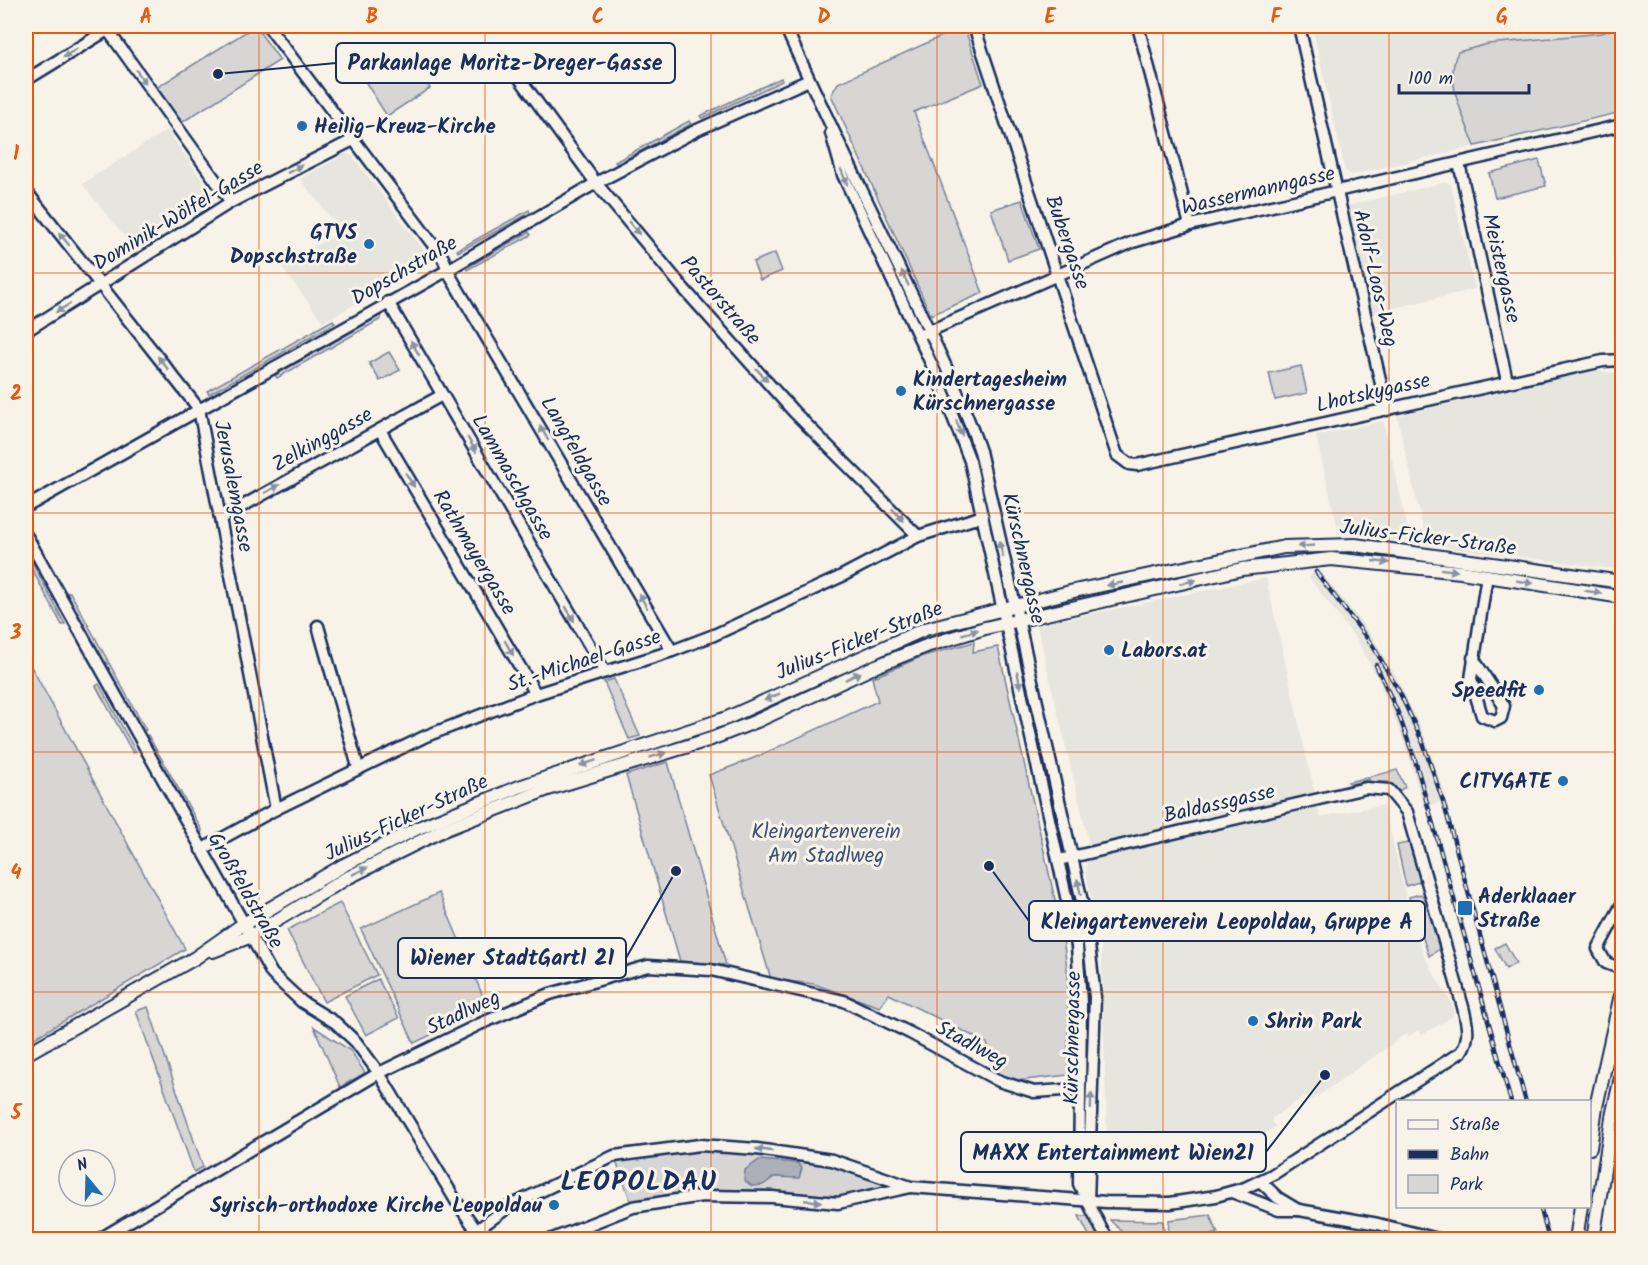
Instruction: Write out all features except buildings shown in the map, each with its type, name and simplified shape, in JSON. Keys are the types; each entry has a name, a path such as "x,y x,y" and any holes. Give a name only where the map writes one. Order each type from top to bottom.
{"main road":[{"name":"Julius-Ficker-Straße","path":"26,1054 195,958 242,925 344,866 462,809 573,768 727,718 925,629 1015,605 1284,547 1355,545 1623,597"},
{"name":"Julius-Ficker-Straße","path":"195,958 249,937 347,878 441,831 558,786 720,735 929,645 1013,622 1242,570 1306,560 1356,560 1488,569 1623,582"},
{"path":"1591,1141 1596,1107 1623,990"},
{"path":"1593,1239 1613,1112 1623,1073"},
{"path":"1576,1239 1581,1208"}],"street":[{"name":"Langfeldgasse","path":"268,26 443,258 672,651"},
{"name":"Kürschnergasse","path":"785,26 828,121 930,331 966,410 980,451 1015,605 1013,622 1079,964 1079,1184 1088,1202"},
{"name":"Bubergasse","path":"974,26 1059,274 1117,455 1132,465"},
{"path":"1138,26 1190,225"},
{"name":"Adolf-Loos-Weg","path":"1299,26 1387,410"},
{"path":"26,80 111,27 231,202"},
{"name":"Pastorstraße","path":"515,72 596,183 684,289 794,412 918,536"},
{"name":"Dopschstraße","path":"26,507 596,183 697,130 809,80"},
{"name":"Kürschnergasse","path":"828,121 843,175 954,415 970,461 1002,609 1013,622 1072,857 1086,919 1094,987 1088,1202"},
{"name":"Wassermanngasse","path":"917,337 1133,242 1190,225 1623,125"},
{"name":"Dominik-Wölfel-Gasse","path":"26,331 231,202 355,139"},
{"name":"Meistergasse","path":"1459,163 1507,381"},
{"name":"Jerusalemgasse","path":"26,191 199,409 276,809"},
{"name":"Lammaschgasse","path":"388,302 605,672"},
{"name":"Lhotskygasse","path":"1132,465 1387,410 1507,381 1603,361 1623,360"},
{"name":"Zelkinggasse","path":"221,518 442,395"},
{"name":"Rathmayergasse","path":"380,430 536,694"},
{"name":"St.-Michael-Gasse","path":"201,850 358,767 426,736 536,694 672,651 743,623 918,536 982,516"},
{"name":"Großfeldstraße","path":"26,535 242,925 272,974 302,1002 336,1023 357,1042 475,1231 483,1239"},
{"path":"1473,657 1504,706 1502,718 1495,721 1482,716 1471,679 1473,657 1488,569"},
{"path":"318,626 358,767"},
{"name":"Baldassgasse","path":"1059,860 1366,788 1389,790 1407,812 1467,1026 1468,1037 1461,1052 1258,1182"},
{"path":"1623,904 1601,940 1600,956 1607,964 1623,969"},
{"name":"Stadlweg","path":"98,1239 379,1074 480,1024 550,994 635,969 660,966 711,970 844,1001 910,1033 999,1081 1034,1092 1079,1089"},
{"path":"463,1239 510,1206 614,1156 700,1145 757,1149 832,1160 911,1187 1088,1202 1170,1203 1232,1192 1258,1182"},
{"path":"1258,1182 1267,1206"},
{"path":"1258,1182 1278,1198 1299,1210"},
{"path":"550,1239 633,1208 702,1196 772,1197 838,1203 911,1187"},
{"path":"1232,1192 1279,1210 1299,1210 1378,1224 1442,1239"},
{"path":"1088,1202 1109,1239"}],"shaded area":[{"path":"1312,26 1622,26 1622,112 1351,175 1345,170"},
{"path":"167,130 214,197 134,248 82,184"},
{"name":"GTVS Dopschstraße","path":"345,154 352,156 432,261 323,322 281,266 341,231 300,179"},
{"path":"1447,182 1451,185 1475,289 1368,314 1345,206"},
{"path":"1594,370 1622,374 1622,570 1427,545 1397,416"},
{"path":"1383,421 1411,542 1339,534 1316,436"},
{"path":"1318,569 1371,634 1399,682 1426,740 1447,800 1424,807 1404,742 1379,681 1358,642 1309,577"},
{"path":"1266,578 1320,817 1384,805 1412,923 1425,958 1454,1008 1453,1016 1422,1035 1418,1030 1409,1036 1406,1034 1311,1101 1306,1095 1271,1119 1275,1127 1228,1160 1155,1158 1155,1130 1107,1132 1101,943 1086,872 1088,839 1037,625"},
{"path":"759,1160 797,1163 802,1168 799,1178 774,1177 763,1185 752,1186 744,1180 745,1170"}],"green space":[{"path":"255,26 280,60 181,123 156,88"},
{"path":"964,26 983,84 914,112 983,293 931,315 831,95 838,83"},
{"path":"1622,26 1622,112 1475,146 1454,87 1454,63 1458,52 1488,44 1602,33"},
{"path":"402,44 430,88 387,116 359,72"},
{"path":"781,78 782,81 702,118 700,116"},
{"path":"689,121 691,124 617,164 615,162"},
{"path":"1539,160 1546,186 1495,198 1489,173"},
{"path":"1022,200 1039,249 1008,260 991,210"},
{"path":"529,210 530,213 458,252 457,250"},
{"path":"529,232 531,235 467,270 466,268"},
{"path":"775,253 782,271 760,280 753,262"},
{"path":"381,315 381,319 277,378 275,375"},
{"path":"333,320 335,323 209,394 207,391"},
{"path":"389,352 400,370 380,381 369,363"},
{"path":"1301,366 1307,393 1275,400 1269,373"},
{"path":"26,551 65,624 62,625 26,558"},
{"path":"70,592 108,661 105,663 67,593"},
{"path":"983,619 984,622 912,643 754,717 709,734 544,787 260,926 259,924 332,878 455,817 910,639"},
{"name":"Kleingartenverein Am Stadlweg","path":"974,642 973,652 998,647 1062,931 1068,976 1068,1075 1016,1081 997,1075 987,1043 889,994 880,1007 814,984 771,979 709,775 754,758 878,701 872,678 923,656"},
{"path":"26,657 185,949 26,1043"},
{"path":"109,663 146,730 142,732 106,664"},
{"path":"614,679 640,736 629,739 604,682"},
{"path":"99,684 136,752 133,753 96,686"},
{"path":"148,735 202,830 201,835 146,736"},
{"path":"668,762 726,965 680,961 626,775"},
{"path":"1397,770 1405,787 1399,791 1388,782 1370,782 1369,779 1351,784 1348,782"},
{"path":"1408,843 1411,845 1420,878 1419,882 1406,886 1397,845"},
{"path":"439,893 488,1008 414,1043 361,929"},
{"path":"1420,894 1426,898 1439,945 1438,950 1429,956 1409,897"},
{"path":"340,903 377,975 324,1002 287,930"},
{"path":"1505,943 1516,963 1506,969 1495,948"},
{"path":"378,979 399,1018 366,1035 345,996"},
{"path":"148,1007 203,1167 194,1172 136,1011"},
{"path":"314,1027 351,1051 365,1073 340,1087"},
{"path":"700,1145 832,1160 911,1187 838,1203 702,1196 633,1207 614,1156"},
{"path":"1210,1215 1218,1233 1198,1239 1168,1239 1169,1220"},
{"path":"1079,1216 1089,1216 1103,1239 1091,1239"},
{"path":"1110,1220 1163,1221 1165,1239 1129,1239"}],"railway":[{"path":"1316,572 1373,646 1400,693 1423,743 1443,801 1525,1100"},
{"path":"1376,665 1398,713 1415,760 1510,1100"},
{"path":"1541,1208 1549,1240"}],"place":[{"name":"Parkanlage Moritz-Dreger-Gasse","path":"218,74"},
{"name":"Heilig-Kreuz-Kirche","path":"302,126"},
{"name":"GTVS Dopschstraße","path":"369,244"},
{"name":"Kindertagesheim Kürschnergasse","path":"901,391"},
{"name":"Labors.at","path":"1109,650"},
{"name":"Speedfit","path":"1539,690"},
{"name":"CITYGATE","path":"1563,781"},
{"name":"Kleingartenverein Leopoldau, Gruppe A","path":"989,866"},
{"name":"Wiener StadtGartl 21","path":"676,871"},
{"name":"Aderklaaer Straße","path":"1465,908"},
{"name":"Shrin Park","path":"1253,1021"},
{"name":"MAXX Entertainment Wien21","path":"1325,1075"},
{"name":"Syrisch-orthodoxe Kirche Leopoldau","path":"554,1205"}],"district":[{"name":"LEOPOLDAU","path":"639,1181"}]}
